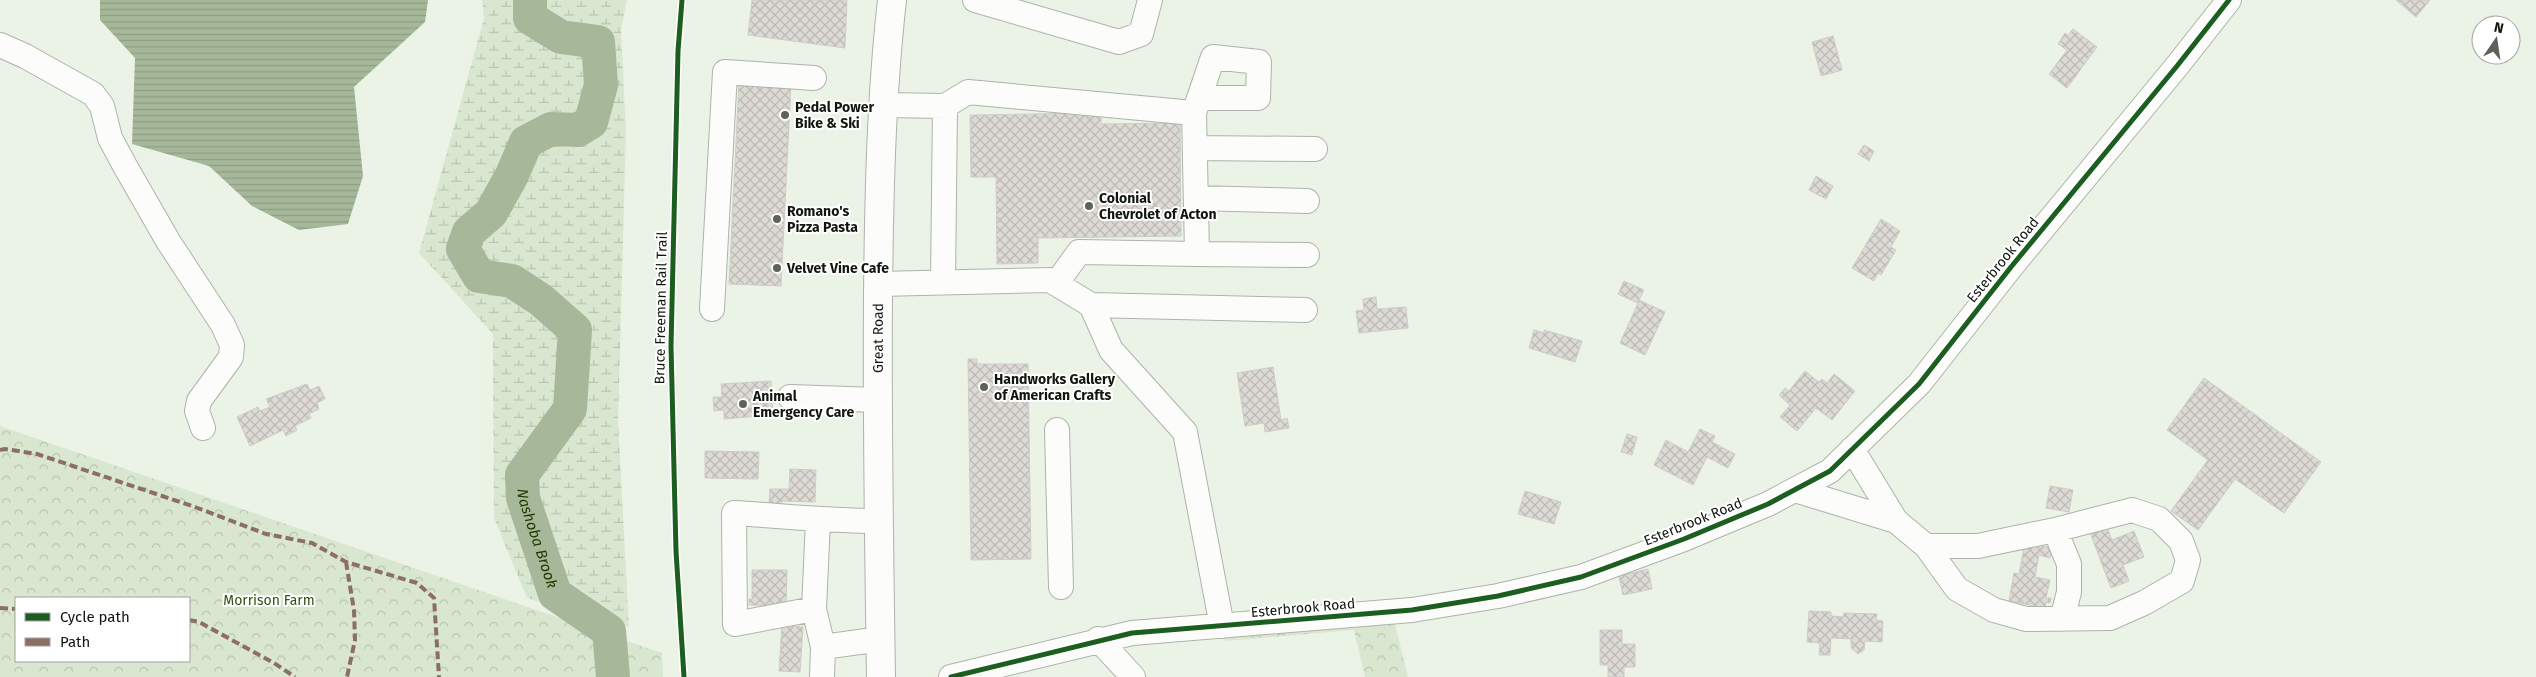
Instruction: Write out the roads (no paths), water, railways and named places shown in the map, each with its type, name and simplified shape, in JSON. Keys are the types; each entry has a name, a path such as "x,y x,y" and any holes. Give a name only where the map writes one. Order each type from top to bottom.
{"main road":[{"name":"Great Road","path":"881,677 878,204 883,104 892,0"}],"street":[{"path":"975,0 1119,42 1141,34 1150,0"},
{"name":"Esterbrook Road","path":"951,677 1098,639 1132,633 1412,610 1498,596 1581,577 1684,539 1768,504 1830,472 1919,384 2011,267 2229,0"},
{"path":"0,45 25,56 93,94 102,106 110,138 124,166 223,325 232,345 231,357 199,401 197,411 202,428"},
{"path":"712,309 725,72 814,78"},
{"path":"883,104 945,106 968,92 1197,106 1195,148 1197,254"},
{"path":"943,282 945,106"},
{"path":"1195,148 1315,149"},
{"path":"1196,198 1307,201"},
{"path":"1056,284 1079,252 1307,255"},
{"path":"878,284 1050,280 1091,305 1305,310"},
{"path":"1091,305 1111,350 1136,375 1185,432 1222,626"},
{"path":"790,397 878,400"},
{"path":"1057,430 1060,587"},
{"path":"1852,449 1896,521 1926,546 1957,589 1994,610 2026,620 2110,618 2144,603 2182,581 2188,560 2181,541 2159,519 2132,510 2055,530 1978,546 1926,546"},
{"path":"1795,490 1896,521"},
{"path":"814,609 735,624 734,513 799,516 818,520 879,521"},
{"path":"818,520 814,609 823,647 822,677"},
{"path":"2055,530 2069,564 2068,592 2062,619"},
{"path":"823,647 881,639"},
{"path":"1098,639 1133,677"}],"waterway":[{"name":"Nashoba Brook","path":"530,0 530,18 561,37 598,42 601,85 591,122 578,130 551,129 526,142 512,175 491,213 469,232 463,249 479,276 512,281 541,300 575,330 570,409 522,475 523,498 555,594 609,631 613,677"}],"place":[{"name":"Pedal Power Bike & Ski","path":"785,115"},
{"name":"Colonial Chevrolet of Acton","path":"1089,206"},
{"name":"Romano's Pizza Pasta","path":"777,219"},
{"name":"Velvet Vine Cafe","path":"777,268"},
{"name":"Handworks Gallery of American Crafts","path":"984,387"},
{"name":"Animal Emergency Care","path":"743,404"}],"park label":[{"name":"Morrison Farm","path":"269,600"}]}
